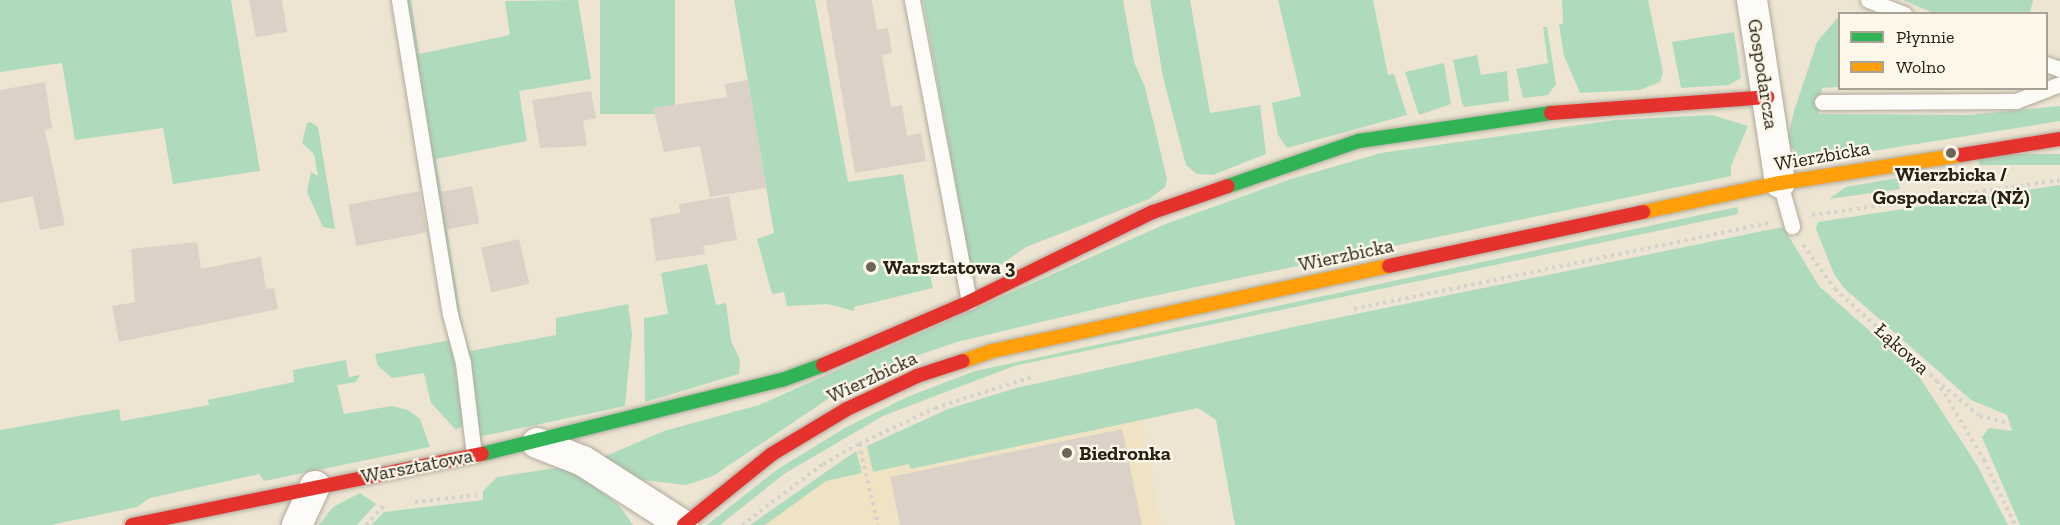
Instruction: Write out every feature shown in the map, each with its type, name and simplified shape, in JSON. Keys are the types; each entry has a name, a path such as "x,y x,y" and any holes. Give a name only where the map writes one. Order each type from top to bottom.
{"street":[{"name":"Gospodarcza","path":"1752,0 1780,183"},
{"name":"Warsztatowa","path":"132,525 230,515 264,497 537,443 804,373 969,302 1153,212 1359,141 1577,109 1767,98"},
{"name":"Wierzbicka","path":"683,525 745,474 806,432 883,391 955,361 1043,339 1780,183 2060,139"},
{"path":"537,443 591,465 683,525"},
{"path":"297,525 305,501 315,486"},
{"path":"264,497 282,525"}],"lane":[{"path":"399,0 450,314 463,363 474,455"},
{"path":"912,0 969,302"},
{"path":"1752,0 1760,0"},
{"path":"1868,0 1899,12"},
{"path":"1822,102 2016,100 2044,90"},
{"path":"1780,183 1791,223"}],"path":[{"path":"1349,310 1791,223 2060,180"},
{"name":"Łąkowa","path":"1791,223 1818,269 1835,289 1937,381 1984,460 2015,525"},
{"path":"742,525 823,464 859,444 935,408 1047,373"},
{"path":"1937,381 1980,416 2011,424"},
{"path":"860,449 878,525"},
{"path":"407,503 477,495"},
{"path":"366,525 384,506 396,505"}],"shaded area":[{"name":"Biedronka","path":"1141,418 1161,525 765,525 826,481 862,473 856,451 867,446 873,472 909,464 911,469"}],"green space":[{"path":"0,0 231,0 260,171 173,184 163,128 75,140 62,63 0,72"},
{"path":"403,0 411,0 419,54 510,35 505,1 578,0 591,79 519,91 527,141 436,159 464,337 470,351 556,335 556,318 628,304 632,334 625,406 478,437"},
{"path":"600,0 675,0 675,114 600,114"},
{"path":"734,0 815,0 848,182 903,174 919,265 928,265 933,288 854,307 854,311 827,304 787,306 784,292 772,294 757,239 774,233"},
{"path":"923,0 1123,0 1134,62 1145,87 1167,179 1165,187 1149,199 1026,247 993,270 974,268 969,259"},
{"path":"1150,0 1190,0 1210,113 1260,105 1266,154 1213,175 1197,174 1186,165 1163,77"},
{"path":"1278,0 1373,0 1388,75 1394,74 1407,115 1287,148 1278,135 1272,103 1301,96"},
{"path":"1562,0 1648,0 1663,72 1660,82 1640,90 1580,93 1564,56 1559,24 1563,24"},
{"path":"1903,0 2033,0 2030,12 1931,12"},
{"path":"1838,17 1838,87 1822,88 1819,114 1969,115 2060,106 2060,121 1816,160 1798,156 1787,140 1817,42"},
{"path":"1543,27 1547,27 1556,84 1548,95 1523,98 1516,69 1548,63"},
{"path":"1734,32 1741,78 1729,85 1681,88 1672,42"},
{"path":"1477,55 1481,75 1507,71 1509,101 1464,107 1453,60"},
{"path":"1444,63 1451,104 1419,115 1405,72"},
{"path":"1712,115 1748,126 1731,166 1731,176 1134,300 957,342 907,359 834,395 713,476 686,485 635,479 601,458 664,431 759,405 1163,225 1291,179 1381,153 1615,120"},
{"path":"310,122 318,127 335,229 323,227 307,192 311,172 318,176 314,154 302,143 307,123"},
{"path":"1979,154 2060,154 2060,165 1979,165"},
{"path":"1897,178 1900,189 1829,199 1846,187"},
{"path":"2060,185 2060,525 2020,525 1982,437 1989,428 2012,431 2007,415 1971,400 1844,288 1834,274 1816,229 1818,222"},
{"path":"1737,207 1738,214 1014,366 883,416 784,474 720,525 707,525 775,471 843,429 907,397 975,371"},
{"path":"1783,227 1819,286 1916,372 1977,465 2008,525 1235,525 1216,420 1198,408 910,469 909,464 873,472 867,446 948,409 1016,388 1307,324"},
{"path":"707,264 716,305 726,303 731,341 740,360 739,374 645,402 644,318 668,314 661,273"},
{"path":"451,340 464,425 456,430 431,403 424,373 392,378 378,366 375,354"},
{"path":"346,360 349,377 360,375 356,382 337,385 344,414 392,406 408,410 420,419 430,447 264,481 259,474 150,498 137,507 51,525 0,525 0,430 119,409 121,421 209,405 208,400 294,382 293,370"},
{"path":"856,451 862,473 826,481 765,525 750,525"},
{"path":"561,467 578,473 619,505 633,525 371,525 384,512 483,500 483,491 497,477"},
{"path":"360,493 376,504 357,525 319,525 333,507"}],"building":[{"path":"249,0 282,0 287,32 256,37"},
{"path":"826,0 872,0 877,30 888,28 892,53 882,55 891,107 902,105 907,136 921,133 926,161 855,173"},
{"path":"748,80 766,188 710,197 700,146 664,152 653,108 727,97 725,84"},
{"path":"45,82 52,128 45,130 65,225 40,230 33,196 0,203 0,90"},
{"path":"591,91 596,118 583,121 587,146 540,148 532,100"},
{"path":"472,186 479,223 447,230 440,192"},
{"path":"419,191 427,232 356,246 348,205"},
{"path":"729,196 737,240 703,246 705,254 656,261 650,218 680,213 679,204"},
{"path":"519,239 529,284 491,293 481,248"},
{"path":"197,242 201,269 261,257 266,289 274,288 278,309 119,342 112,306 135,302 131,249"},
{"name":"Biedronka","path":"1122,429 1142,525 900,525 890,477"}],"traffic: fast":[{"path":"1228,186 1359,141 1551,113"},
{"path":"482,454 782,380 823,365"}],"traffic: slow":[{"path":"1643,212 1780,183 1961,155"},
{"path":"963,361 992,351 1389,266"}],"traffic: jam":[{"path":"1551,113 1767,97"},
{"path":"1961,155 2060,139"},
{"path":"823,365 969,302 1153,212 1228,186"},
{"path":"1389,266 1643,212"},
{"path":"684,525 772,454 847,409 917,376 963,361"},
{"path":"132,525 482,454"}],"place":[{"name":"Wierzbicka / Gospodarcza (NŻ)","path":"1951,153"},
{"name":"Warsztatowa 3","path":"871,267"},
{"name":"Biedronka","path":"1067,453"}]}
